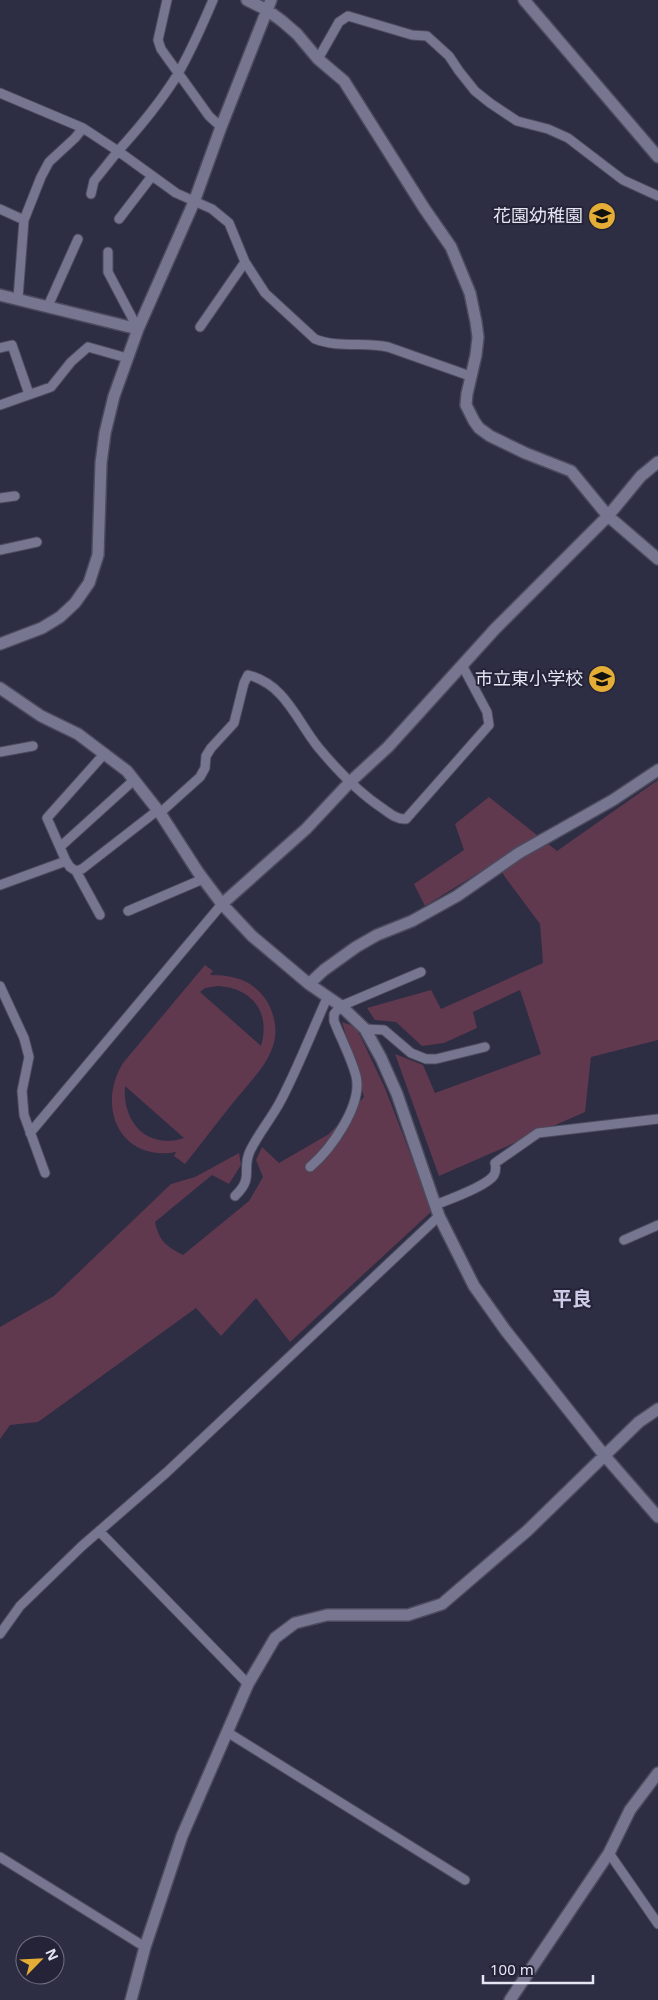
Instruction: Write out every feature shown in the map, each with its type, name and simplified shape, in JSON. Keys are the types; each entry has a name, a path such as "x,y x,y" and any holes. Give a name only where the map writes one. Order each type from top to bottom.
{"street":[{"path":"167,0 158,40 161,49 209,116 221,127"},
{"path":"91,194 94,181 151,113 179,72 213,0"},
{"path":"247,0 269,5 318,59 344,81 424,208 451,247 470,293 476,322 478,337 476,355 470,376 466,405 479,428 490,436 525,453 571,471 608,516 658,559"},
{"path":"524,0 658,158"},
{"path":"0,644 52,623 75,604 89,583 98,555 101,463 105,433 114,396 138,329 194,202 269,5"},
{"path":"318,59 338,22 348,16 412,35 427,36 449,56 458,71 475,91 517,122 548,129 568,138 623,180 658,196"},
{"path":"0,93 83,128 176,192 212,209 229,223 245,262 265,293 316,339 324,343 374,344 388,347 470,376"},
{"path":"18,298 24,220 49,162 83,128"},
{"path":"119,219 152,176"},
{"path":"0,209 24,220"},
{"path":"48,306 78,239"},
{"path":"108,252 108,272 138,329"},
{"path":"200,327 245,262"},
{"path":"0,296 18,298 138,329"},
{"path":"0,348 12,345 29,394"},
{"path":"0,405 51,387 71,362 88,346 127,358"},
{"path":"30,1133 222,904 306,829 350,782 421,713 495,629 608,516 641,476 658,462"},
{"path":"0,498 15,496"},
{"path":"0,550 37,542"},
{"path":"76,870 82,869 159,812 200,777 206,756 211,748 234,724 244,683 248,675 267,682 280,694 291,706 317,746 367,798 387,812 406,819 488,724 487,712 462,665"},
{"path":"0,688 41,716 78,734 126,771 159,812 203,879 222,904 252,936 309,984 341,1006 365,1028 397,1094 437,1211 474,1286 506,1332 604,1455 658,1518"},
{"path":"0,752 33,746"},
{"path":"100,915 76,870 70,867 66,861 47,818 105,753"},
{"path":"309,984 356,947 458,896 519,853 620,795 658,770"},
{"path":"60,847 134,780"},
{"path":"0,885 66,861"},
{"path":"128,911 203,879"},
{"path":"310,1167 322,1157 337,1137 355,1100 357,1088 356,1076 334,1022 334,1014 341,1006 421,972"},
{"path":"0,986 24,1038 29,1057 22,1091 24,1115 45,1173"},
{"path":"235,1196 245,1187 248,1172 246,1158 280,1102 328,996"},
{"path":"365,1028 384,1030 410,1053 426,1059 436,1059 485,1047"},
{"path":"0,1634 20,1606 99,1531 167,1472 437,1211 493,1177 495,1163 538,1133 658,1119"},
{"path":"624,1240 658,1225"},
{"path":"131,2000 145,1948 182,1836 248,1684 275,1638 295,1622 327,1615 408,1616 442,1604 527,1531 639,1422 658,1409"},
{"path":"99,1531 248,1684"},
{"path":"228,1732 465,1880"},
{"path":"510,2000 609,1853 630,1810 658,1773"},
{"path":"609,1853 658,1924"},
{"path":"0,1857 145,1948"}],"shaded area":[{"path":"658,780 658,1040 591,1057 585,1112 439,1176 395,1054 423,1065 435,1093 541,1054 520,990 473,1012 477,1028 444,1043 422,1046 396,1022 375,1020 367,1008 431,990 441,1009 543,963 540,924 496,862 425,906 414,884 464,850 455,824 489,797 557,851"},
{"path":"205,965 213,971 210,975 233,977 253,986 264,997 272,1011 275,1021 275,1037 273,1046 264,1064 185,1164 174,1156 176,1152 157,1153 140,1148 128,1140 118,1128 113,1113 112,1097 115,1080 123,1063","holes":["218,986 240,991 256,1004 261,1013 263,1023 261,1046 200,992 205,988","125,1086 184,1138 171,1141 159,1140 148,1136 140,1130 128,1111 125,1099"]},
{"path":"342,1022 356,1027 385,1088 432,1211 290,1342 256,1298 221,1336 196,1308 38,1422 10,1425 0,1439 0,1327 54,1296 171,1184 195,1177 239,1153 241,1165 229,1184 212,1175 155,1222 164,1242 183,1255 249,1201 263,1177 256,1160 262,1147 279,1163 329,1134 364,1097"}],"place":[{"name":"花園幼稚園","path":"602,216"},
{"name":"市立東小学校","path":"602,679"}],"district":[{"name":"平良","path":"572,1299"}]}
